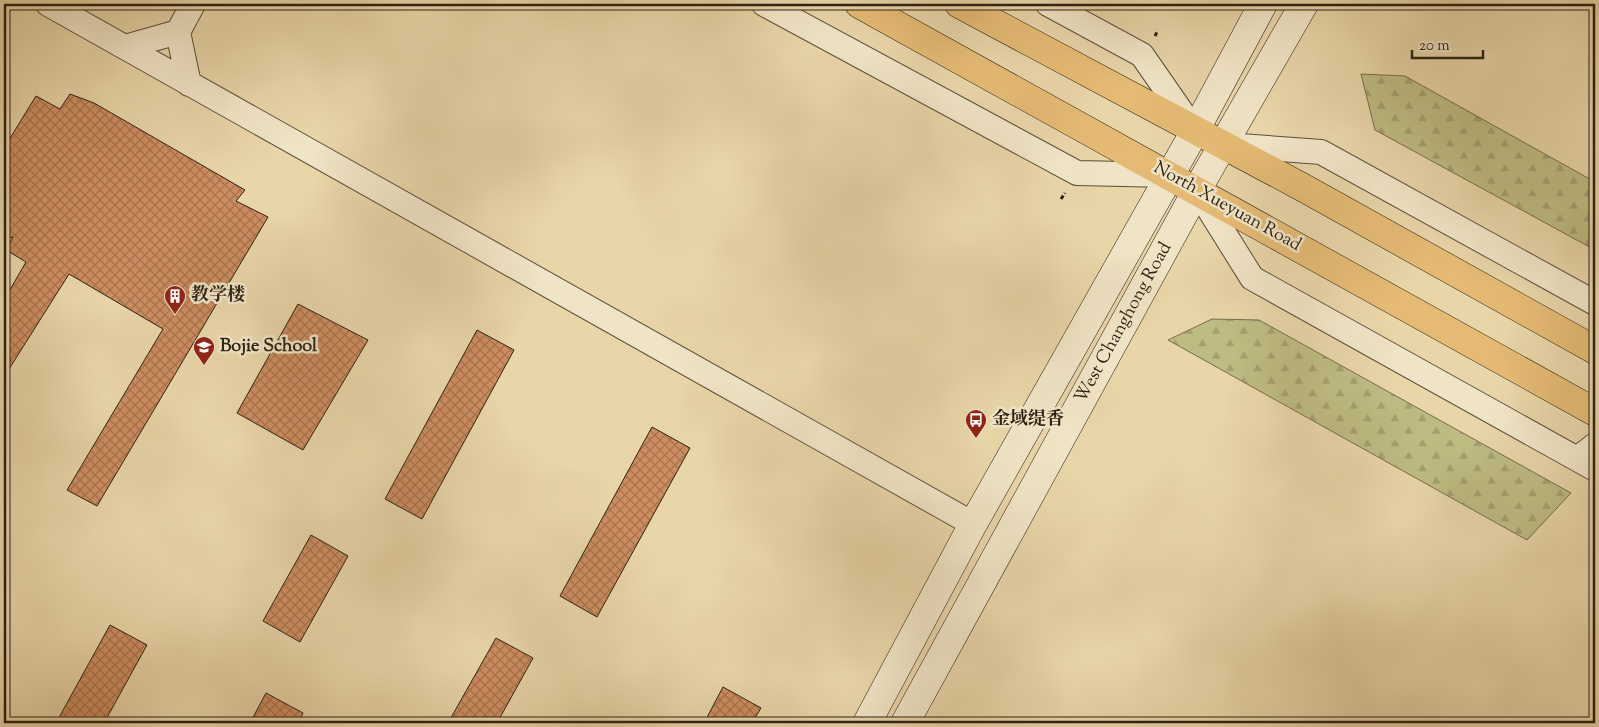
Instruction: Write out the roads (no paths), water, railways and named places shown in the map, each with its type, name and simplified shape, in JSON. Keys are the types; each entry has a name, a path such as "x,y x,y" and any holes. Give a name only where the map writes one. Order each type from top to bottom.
{"main road":[{"name":"North Xueyuan Road","path":"858,4 1595,412"},
{"path":"958,4 1311,192 1595,350"},
{"name":"West Changhong Road","path":"867,723 973,524 1195,131 1263,4"},
{"name":"West Changhong Road","path":"905,723 1197,190 1304,4"}],"street":[{"path":"48,4 973,524"},
{"path":"190,84 178,32 193,4"},
{"path":"764,4 1077,173 1169,175"},
{"path":"1048,4 1142,56 1195,131"},
{"path":"125,47 178,32"},
{"path":"1222,145 1321,152 1595,303"},
{"path":"1197,190 1252,278 1589,457"}],"place":[{"name":"教学楼","path":"175,315"},
{"name":"Bojie School","path":"204,366"},
{"name":"金域缇香","path":"976,439"}]}
